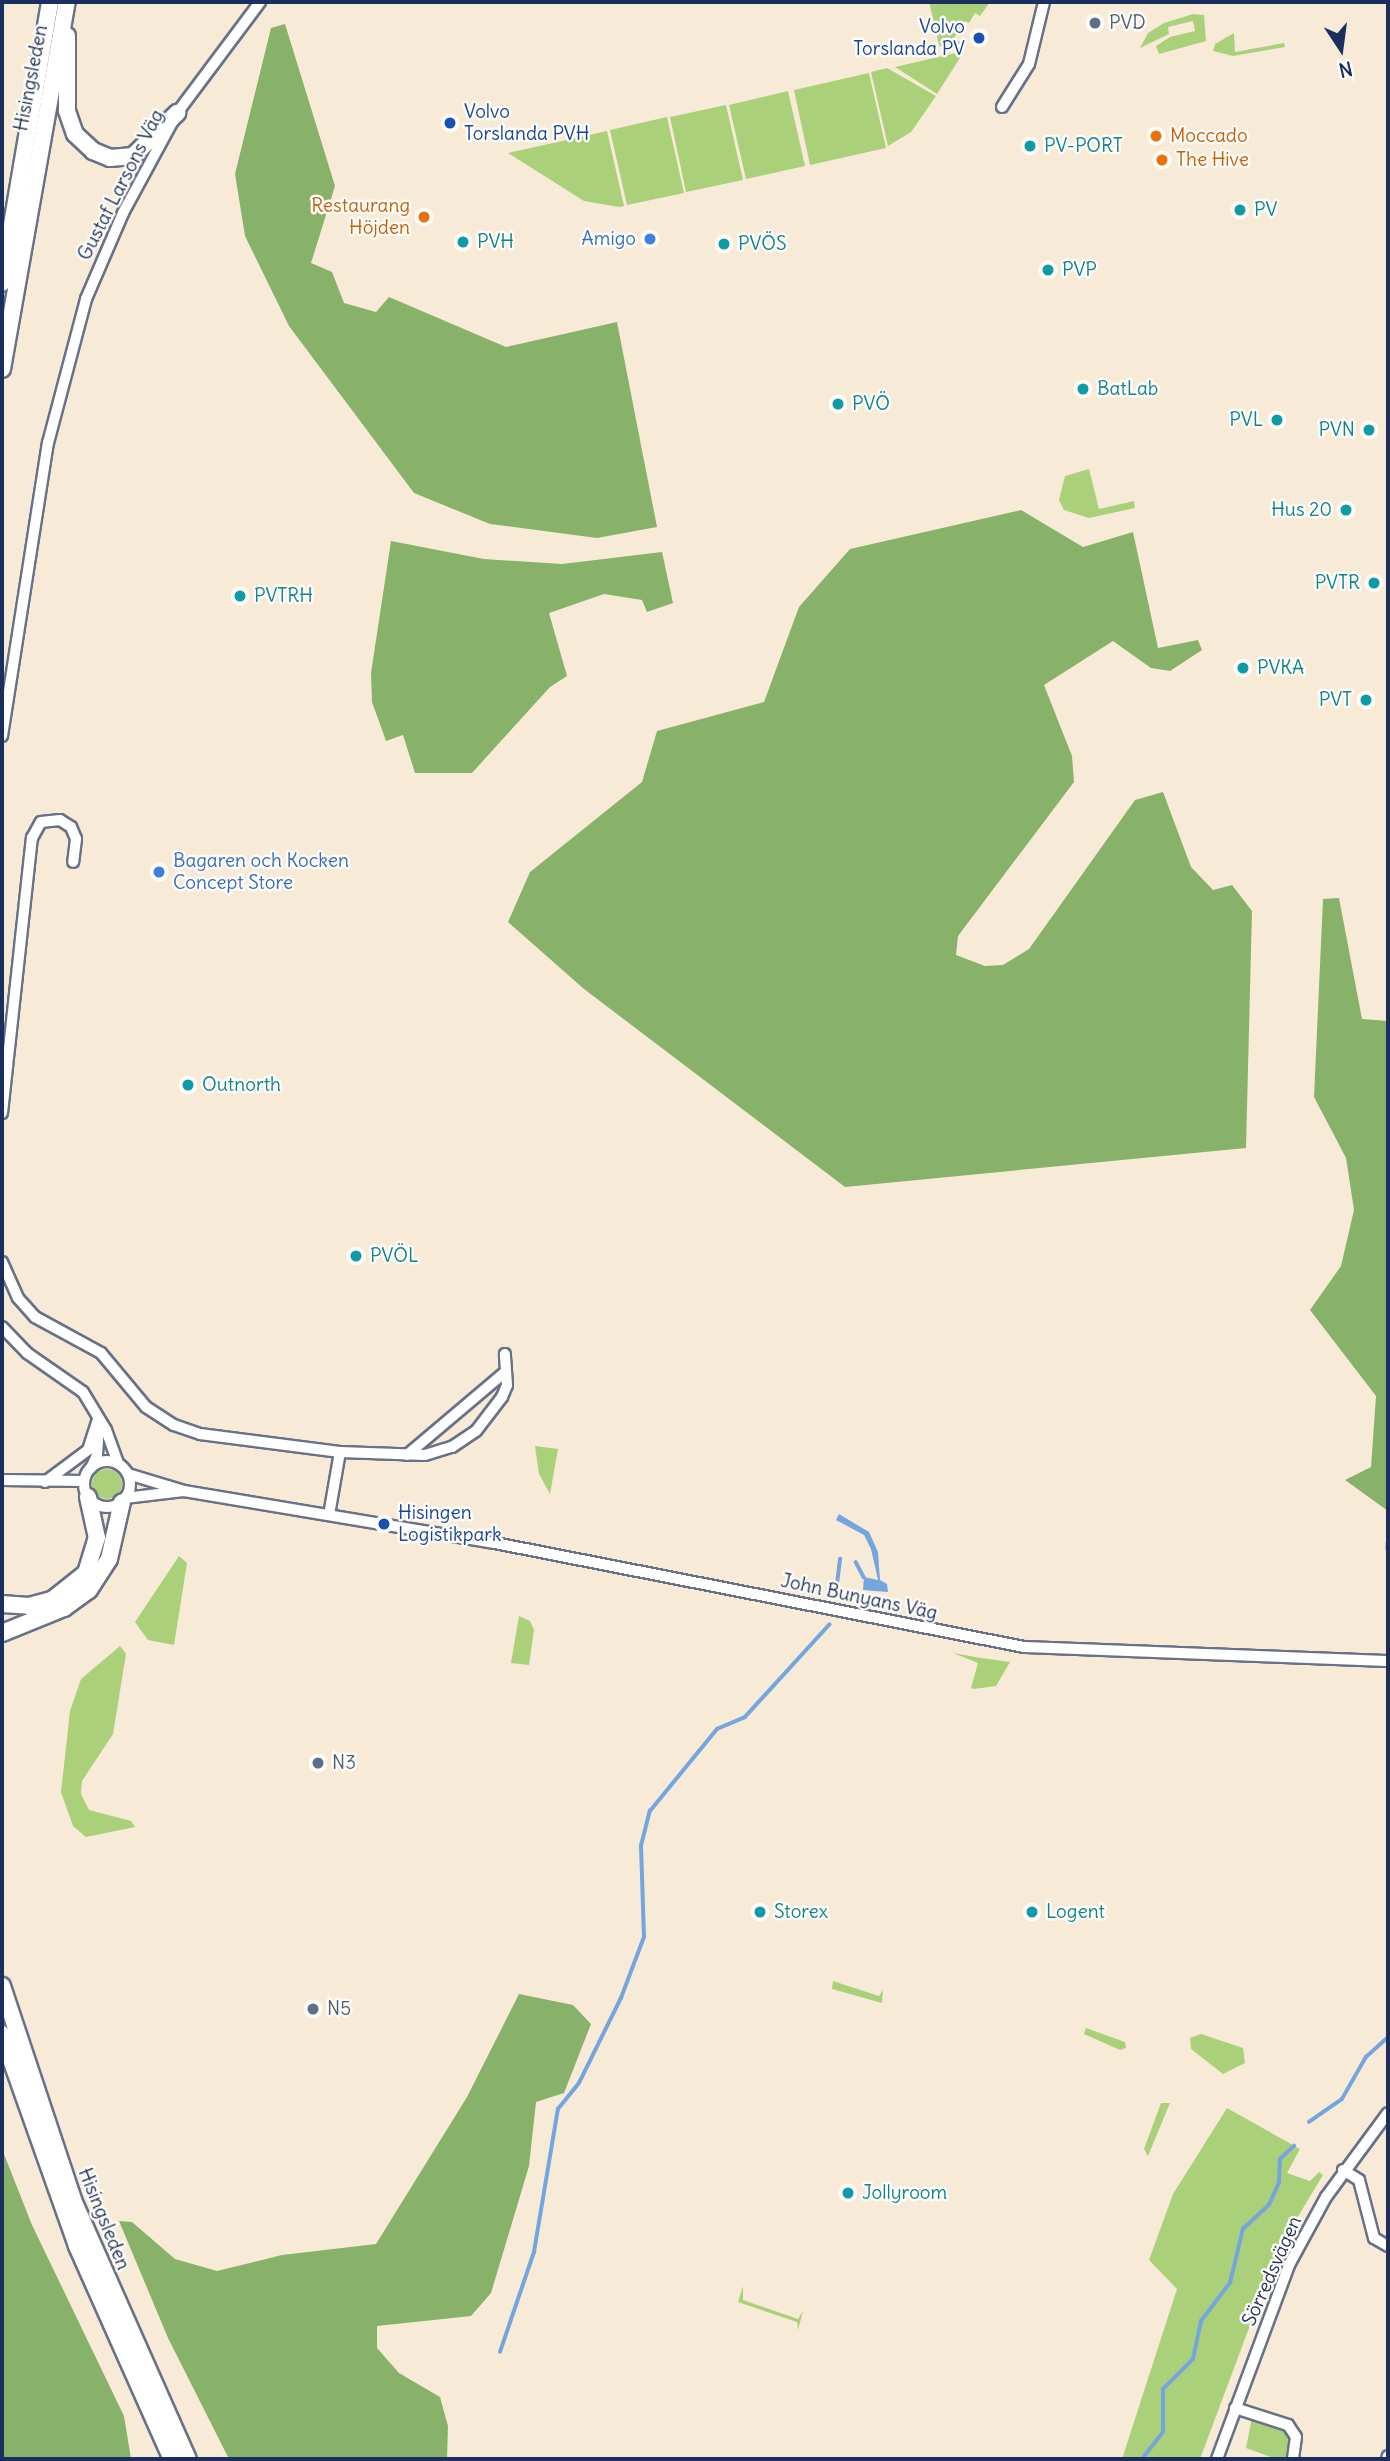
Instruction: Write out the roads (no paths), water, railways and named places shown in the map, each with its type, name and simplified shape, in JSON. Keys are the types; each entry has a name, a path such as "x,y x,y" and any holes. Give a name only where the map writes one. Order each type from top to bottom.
{"highway":[{"name":"Hisingsleden","path":"2,283 50,2"},
{"name":"Hisingsleden","path":"2,369 67,2"},
{"path":"64,21 66,111 75,134 89,148 110,158 133,156 177,113"},
{"path":"2,1604 29,1606 52,1600 86,1573 97,1538 88,1497"},
{"path":"2,1633 64,1608 89,1590 109,1559 123,1500"},
{"name":"Hisingsleden","path":"2,1986 73,2200 188,2459"},
{"name":"Hisingsleden","path":"2,2034 77,2246 172,2459"}],"street":[{"name":"Gustaf Larsons Väg","path":"2,736 48,443 68,356 112,234 177,113 259,2"},
{"path":"1002,107 1029,64 1044,2"},
{"path":"2,1113 32,838 41,822 60,820 71,827 75,839 73,862"},
{"path":"2,1262 18,1298 35,1317 101,1353 125,1377 146,1407 174,1425 200,1434 340,1452 407,1455 452,1447 476,1431 502,1398 507,1385 504,1373 505,1354"},
{"path":"2,1328 27,1353 83,1392 98,1419 118,1463 128,1474 123,1500 104,1507 88,1497 84,1481 97,1455 98,1419"},
{"path":"407,1455 504,1373"},
{"path":"45,1482 83,1456 98,1419"},
{"path":"329,1515 340,1452"},
{"path":"90,1468 103,1461 118,1463"},
{"name":"John Bunyans Väg","path":"128,1474 184,1491 329,1515 1024,1647 1388,1661"},
{"path":"2,1480 84,1481"},
{"name":"John Bunyans Väg","path":"123,1500 184,1491"},
{"name":"Sörredsvägen","path":"1217,2459 1290,2263 1343,2170 1388,2113"},
{"path":"1343,2170 1359,2180 1374,2238 1388,2246"},
{"path":"1235,2408 1287,2425 1296,2437 1293,2459"}],"water":[{"path":"839,1514 869,1532 878,1552 880,1580 887,1584 888,1592 863,1590 864,1577 878,1580 871,1549 864,1535 836,1520"}],"waterway":[{"path":"1388,1543 1388,1549"},
{"path":"837,1584 840,1559"},
{"path":"856,1562 864,1577"},
{"path":"500,2352 534,2252 558,2109 579,2083 621,1998 644,1937 641,1846 650,1811 717,1729 745,1717 829,1625"},
{"path":"1309,2122 1342,2099 1366,2057 1388,2037"},
{"path":"1142,2459 1163,2432 1163,2389 1193,2359 1201,2321 1230,2283 1243,2229 1269,2205 1279,2183 1280,2159 1294,2146"}],"place":[{"name":"PVD","path":"1095,23"},
{"name":"Volvo Torslanda PV","path":"979,38"},
{"name":"Volvo Torslanda PVH","path":"450,123"},
{"name":"Moccado","path":"1156,136"},
{"name":"PV-PORT","path":"1030,146"},
{"name":"The Hive","path":"1162,160"},
{"name":"PV","path":"1240,210"},
{"name":"Restaurang Höjden","path":"424,217"},
{"name":"Amigo","path":"650,239"},
{"name":"PVH","path":"463,242"},
{"name":"PVÖS","path":"724,244"},
{"name":"PVP","path":"1048,270"},
{"name":"BatLab","path":"1083,389"},
{"name":"PVÖ","path":"838,404"},
{"name":"PVL","path":"1277,420"},
{"name":"PVN","path":"1369,430"},
{"name":"Hus 20","path":"1346,510"},
{"name":"PVTR","path":"1374,583"},
{"name":"PVTRH","path":"240,596"},
{"name":"PVKA","path":"1243,668"},
{"name":"PVT","path":"1366,700"},
{"name":"Bagaren och Kocken Concept Store","path":"159,872"},
{"name":"Outnorth","path":"188,1085"},
{"name":"PVÖL","path":"356,1256"},
{"name":"Hisingen Logistikpark","path":"384,1524"},
{"name":"N3","path":"318,1763"},
{"name":"Storex","path":"760,1912"},
{"name":"Logent","path":"1032,1912"},
{"name":"N5","path":"313,2009"},
{"name":"Jollyroom","path":"848,2193"}]}
